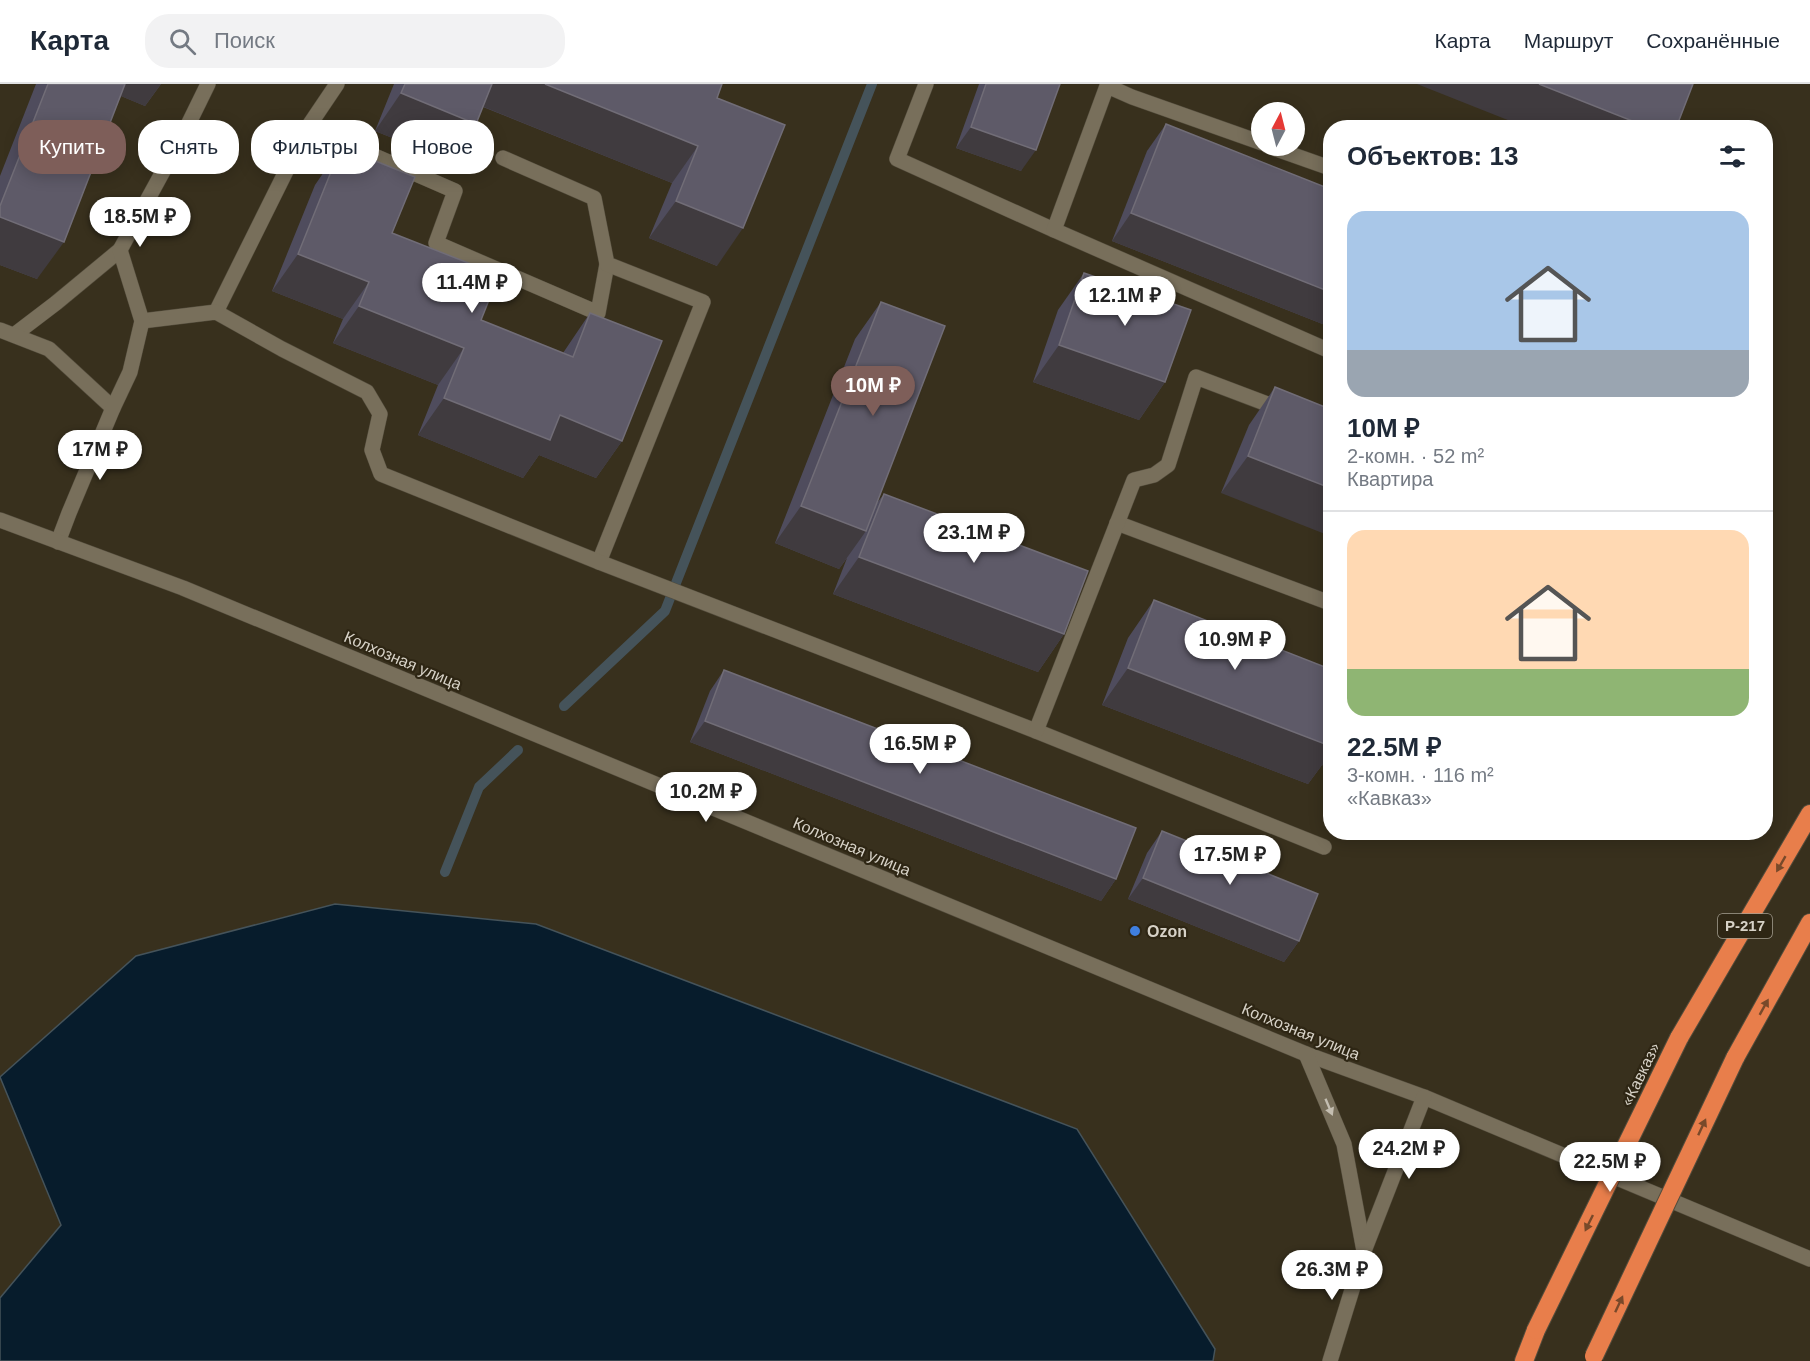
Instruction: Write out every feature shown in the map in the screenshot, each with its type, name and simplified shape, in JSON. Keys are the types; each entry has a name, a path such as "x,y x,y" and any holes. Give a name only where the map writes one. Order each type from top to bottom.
{"highway":[{"name":"«Кавказ»","path":"1524,1361 1536,1330 1679,1038 1810,814"},
{"path":"1593,1359 1735,1058 1810,923"}],"street":[{"path":"7,332 56,303 120,250 208,84"},
{"path":"313,120 337,84"},
{"path":"926,84 897,159 1323,348"},
{"path":"1054,230 1107,85 1132,97 1251,139"},
{"path":"1296,156 1323,166"},
{"path":"379,158 455,191 436,243 598,313 607,264 594,198 503,158"},
{"path":"216,312 285,174"},
{"path":"58,542 130,372 142,321 120,250"},
{"path":"599,562 703,302 607,264"},
{"path":"142,321 216,312 367,392 380,414 372,450 381,474 599,562 1036,731 1324,847"},
{"path":"7,332 49,349 113,408"},
{"path":"1036,731 1134,480 1154,475 1168,465 1196,377 1297,415"},
{"name":"Колхозная улица","path":"0,520 194,592 1306,1054 1424,1097 1810,1259"},
{"path":"1117,523 1323,600"},
{"path":"1306,1054 1344,1144 1364,1251"},
{"path":"1330,1361 1364,1251 1424,1097"}],"water":[{"path":"335,904 536,924 1077,1129 1215,1349 1213,1361 0,1361 0,1298 61,1225 0,1077 136,956"}],"building":[{"path":"48,84 125,84 111,120 34,120"},
{"path":"405,84 492,84 478,120 466,120 401,93"},
{"path":"545,84 722,84 717,98 785,125 743,228 676,201 698,146"},
{"path":"986,84 1060,84 1036,150 971,127"},
{"path":"1539,84 1693,84 1679,120 1630,120"},
{"path":"1166,124 1323,186 1323,289 1131,213"},
{"path":"18,160 18,174 90,174 64,242 0,217 0,206"},
{"path":"379,162 391,167 391,174 408,174 415,177 392,233 499,275 481,320 573,357 590,313 662,341 622,441 560,415 550,440 444,398 464,348 359,306 369,282 298,254 330,174 379,174"},
{"path":"1084,273 1191,310 1165,382 1059,345"},
{"path":"881,302 945,326 866,531 801,506"},
{"path":"1275,387 1323,406 1323,485 1248,456"},
{"path":"884,494 1088,571 1064,634 859,557"},
{"path":"1154,600 1323,666 1323,743 1128,668"},
{"path":"724,670 1136,828 1116,879 705,721"},
{"path":"1162,831 1318,894 1299,941 1143,878"}],"waterway":[{"path":"564,706 665,611 872,84"},
{"path":"445,872 479,787 518,750"}],"place":[{"name":"Ozon","path":"1135,931"}]}
